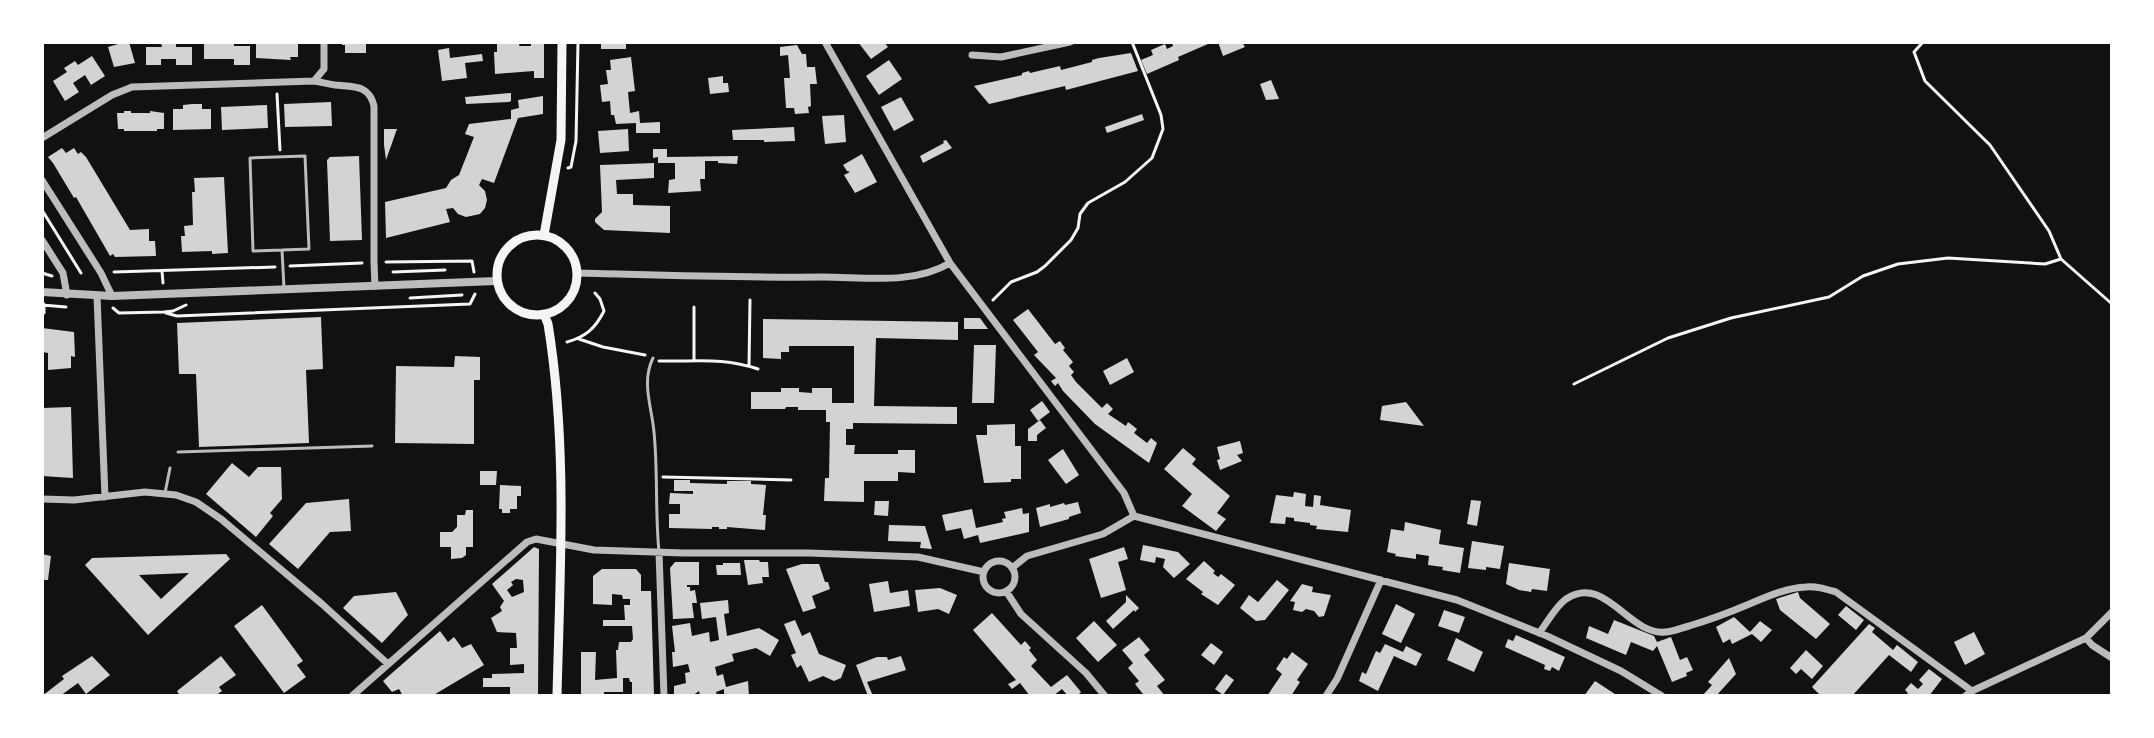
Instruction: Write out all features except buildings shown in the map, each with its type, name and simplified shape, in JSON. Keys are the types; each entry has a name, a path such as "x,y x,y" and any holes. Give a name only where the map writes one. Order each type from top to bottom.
{"main road":[{"path":"544,235 561,140 562,42"},
{"path":"533,234 555,238 571,253 577,273 572,295 555,311 534,315 513,308 505,300 496,281 499,259 505,250 522,237 533,234"},
{"path":"544,314 556,383 560,544 557,696"}],"street":[{"path":"314,81 324,69 324,42"},
{"path":"825,42 950,263 1124,493 1134,516"},
{"path":"972,55 1001,57 1070,42"},
{"path":"42,138 112,95 132,87 314,81 361,87 373,100 375,286"},
{"path":"42,180 101,273 112,296"},
{"path":"42,240 63,273 67,295"},
{"path":"577,273 753,278 913,277 950,263"},
{"path":"42,292 112,296 496,281"},
{"path":"97,296 105,497"},
{"path":"42,499 74,500 145,492 165,493 196,502 221,519 388,664"},
{"path":"1012,568 1027,556 1103,534 1134,516 1457,600 1621,671 1662,696"},
{"path":"352,696 527,542 536,539 594,550 918,557 984,572"},
{"path":"659,552 664,696"},
{"path":"999,561 1012,568 1015,578 1006,591 991,590 984,582 984,572 990,564 999,561"},
{"path":"1326,696 1337,679 1381,580"},
{"path":"1539,633 1565,600 1578,594 1598,596 1615,604 1640,626 1664,633 1715,618 1785,590 1821,587 1836,592 1969,693 2086,638 2112,612"},
{"path":"1006,591 1021,614 1086,673 1105,696"},
{"path":"2086,638 2112,658"}],"lane":[{"path":"305,156 309,249 282,250 253,251 250,158 305,156"},
{"path":"282,250 284,288"},
{"path":"653,358 648,367 648,394 654,432 659,552"},
{"path":"178,452 372,446"},
{"path":"165,493 170,468"}],"path":[{"path":"984,308 1011,282 1045,266 1071,240 1078,228 1080,214 1088,203 1125,182 1152,158 1163,129 1161,115 1132,42"},
{"path":"1923,42 1914,52 1925,81 1990,145 2049,231 2061,259 2112,304"},
{"path":"277,82 280,157"},
{"path":"42,210 81,273"},
{"path":"1574,384 1668,338 1731,318 1829,297 1863,276 1898,264 1948,258 2045,264 2061,259"},
{"path":"42,273 50,275"},
{"path":"567,342 589,333 598,323 604,311 595,293"},
{"path":"749,366 750,300"},
{"path":"694,307 694,360"},
{"path":"579,339 603,347 639,352 661,361 723,360 758,369"},
{"path":"655,477 791,480"}]}
